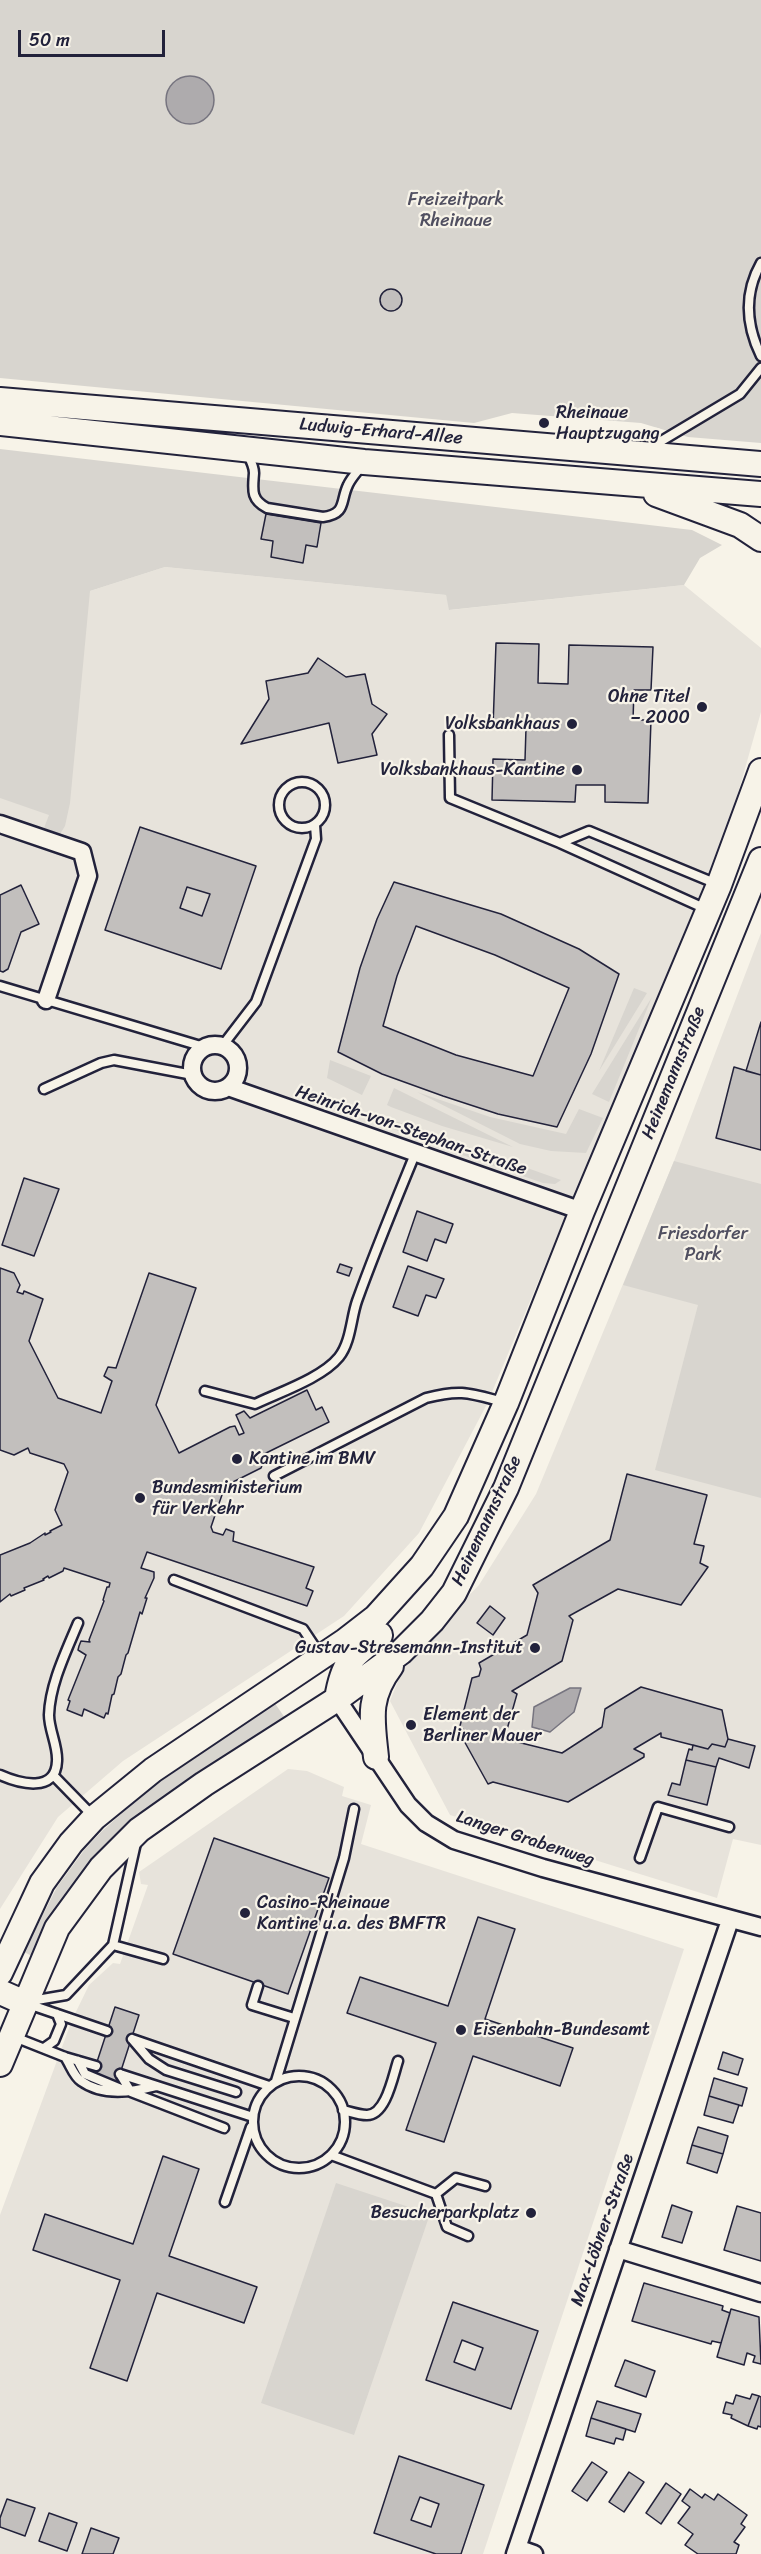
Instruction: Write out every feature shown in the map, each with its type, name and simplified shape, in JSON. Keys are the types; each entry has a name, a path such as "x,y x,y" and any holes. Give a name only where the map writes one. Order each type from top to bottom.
{"main road":[{"name":"Ludwig-Erhard-Allee","path":"0,400 761,464"},
{"name":"Ludwig-Erhard-Allee","path":"0,423 364,462 761,494"},
{"name":"Ludwig-Erhard-Allee","path":"629,483 740,525 761,539"},
{"name":"Heinemannstraße","path":"0,1973 42,1883 71,1843 94,1818 153,1770 376,1617 422,1566 456,1516 506,1403 582,1211 597,1182 719,885 761,771"},
{"path":"735,843 761,853"},
{"name":"Heinemannstraße","path":"0,2064 6,2035 25,2003 57,1928 101,1868 139,1830 204,1784 337,1700 401,1652 432,1621 454,1593 506,1488 761,860"},
{"path":"582,1211 613,1222"},
{"path":"337,1700 345,1666 355,1654 386,1630 412,1603 431,1578 456,1516"},
{"path":"376,1757 372,1701 378,1683 401,1652"},
{"path":"316,1659 337,1700"},
{"path":"0,1992 25,2003"}],"street":[{"path":"0,824 82,852 88,876 46,1000"},
{"path":"193,1075 193,1059 204,1047 223,1045 234,1054 238,1061 237,1076 228,1087"},
{"name":"Heinrich-von-Stephan-Straße","path":"193,1075 204,1088 216,1091 228,1087 582,1211"},
{"name":"Langer Grabenweg","path":"337,1700 408,1805 426,1823 454,1840 761,1927"},
{"name":"Max-Löbner-Straße","path":"516,2551 730,1920"},
{"path":"618,2249 761,2293"},
{"path":"516,2551 534,2554"}],"lane":[{"path":"761,263 750,291 748,310 752,338 761,356"},
{"path":"638,455 740,394 761,368"},
{"path":"246,450 254,470 252,492 259,504 267,508 323,517 331,516 339,511 343,505 347,486 364,462"},
{"path":"449,735 450,798 560,843 708,910"},
{"path":"223,1045 256,1002 316,839 315,825 320,820 326,806 316,786 302,782 287,787 279,801 281,817 292,827 308,828 315,825"},
{"path":"560,843 589,831 719,885"},
{"path":"0,986 204,1047"},
{"path":"44,1089 101,1063 114,1060 193,1075"},
{"path":"205,1391 255,1404 327,1369 338,1357 348,1337 362,1287 415,1154"},
{"path":"274,1476 426,1398 451,1391 506,1403"},
{"path":"174,1580 303,1629 316,1659"},
{"path":"0,1775 19,1784 49,1781 54,1776 58,1760 49,1716 54,1686 78,1623"},
{"path":"54,1776 94,1818"},
{"path":"640,1858 658,1807 729,1827"},
{"path":"273,2084 344,1858 354,1809"},
{"path":"25,2003 66,1995 113,1945 139,1830"},
{"path":"113,1945 163,1959"},
{"path":"258,1986 252,2005 294,2018"},
{"path":"25,2003 107,2031"},
{"path":"44,2048 54,2041 61,2024 57,2014"},
{"path":"6,2035 96,2066"},
{"path":"236,2092 166,2070 149,2059 132,2039 273,2084"},
{"path":"65,2057 80,2081 104,2090 131,2092 158,2086"},
{"path":"78,2061 85,2074 224,2128"},
{"path":"343,2110 368,2115 376,2113 383,2106 398,2061"},
{"path":"131,2092 120,2074 253,2120"},
{"path":"225,2202 259,2099 273,2084 291,2076 313,2078 335,2093 343,2110 344,2130 331,2155 317,2164 304,2168 279,2164 271,2159 259,2145 253,2120"},
{"path":"331,2155 436,2194"},
{"path":"436,2194 456,2178 485,2186"},
{"path":"436,2194 447,2227 468,2236"}],"shaded area":[{"path":"185,76 195,76 210,86 214,100 213,109 204,120 195,124 185,124 170,114 166,105 166,95 176,80"},
{"path":"0,557 90,591 165,567 446,595 450,610 684,585 761,648 761,712 729,825 487,1404 419,1533 344,1616 123,1761 58,1817 0,1909"},
{"path":"761,933 761,1845 733,1839 717,1898 450,1815 390,1701 407,1659 479,1585 536,1494 674,1161"},
{"path":"570,1688 581,1688 574,1712 550,1732 532,1727 534,1707"},
{"path":"288,1769 307,1771 344,1787 342,1796 371,1805 361,1844 684,1949 483,2554 0,2554 0,2215 72,2020 89,1985 113,1963 120,1964 148,1885 141,1884 139,1872"}],"green space":[{"name":"Freizeitpark Rheinaue","path":"0,0 761,0 761,443 688,437 641,423 512,413 474,423 0,378"},
{"path":"0,449 692,530 722,545 700,558 684,585 449,610 446,595 165,567 90,591 70,803 65,826 60,834 44,828 49,815 0,798"},
{"path":"187,887 210,894 202,916 180,908"},
{"path":"634,988 647,993 599,1071"},
{"path":"652,997 609,1102 592,1094"},
{"path":"330,1060 371,1076 362,1095 327,1078"},
{"path":"394,1088 513,1147 442,1126 391,1107 387,1105"},
{"path":"417,1092 490,1117 566,1134 579,1109 603,1118 586,1153 551,1151 520,1144"},
{"path":"381,1116 561,1180 555,1184 543,1183 419,1140 378,1122"},
{"name":"Friesdorfer Park","path":"674,1161 761,1184 761,1498 655,1470 698,1305 623,1285"},
{"path":"274,1702 285,1718 184,1782 113,1838 93,1859 67,1893 32,1956 24,1952 57,1887 85,1849 101,1832 147,1791"},
{"path":"336,2183 430,2214 354,2435 261,2403"}],"building":[{"path":"391,289 399,292 402,300 399,308 391,311 383,308 380,300 383,292"},
{"path":"266,514 321,523 317,547 306,545 303,563 271,557 273,541 261,539"},
{"name":"Volksbankhaus","path":"496,643 539,644 538,683 568,684 569,645 653,647 651,690 634,690 633,720 651,720 648,803 605,802 605,785 576,785 575,802 492,800 493,759 525,760 526,728 493,727"},
{"path":"318,658 346,677 365,674 372,704 387,714 372,734 377,755 338,763 329,723 241,744 269,699 266,681 308,673"},
{"path":"140,827 256,866 221,969 105,930","holes":["187,887 210,894 202,916 180,908"]},
{"path":"394,882 501,914 579,949 619,974 591,1054 557,1127 498,1114 443,1096 382,1074 338,1052 360,968 377,919","holes":["416,926 495,955 569,988 533,1076 456,1055 383,1026 397,976"]},
{"path":"21,885 39,924 21,932 8,969 3,972 0,971 0,895"},
{"path":"761,1022 761,1075 746,1071"},
{"path":"734,1067 761,1075 761,1150 716,1138"},
{"path":"24,1178 59,1189 34,1256 2,1245"},
{"path":"417,1211 453,1224 446,1243 435,1239 427,1261 403,1252"},
{"path":"340,1264 352,1268 349,1276 337,1272"},
{"path":"408,1266 444,1279 436,1298 426,1295 418,1316 393,1307"},
{"name":"Bundesministerium für Verkehr","path":"0,1268 14,1273 20,1285 17,1292 23,1294 24,1291 43,1299 29,1341 58,1398 101,1413 112,1381 104,1376 108,1367 116,1368 149,1273 196,1288 156,1405 179,1453 230,1427 235,1426 239,1435 244,1433 236,1415 244,1411 250,1418 307,1390 316,1410 322,1407 329,1422 262,1455 265,1459 261,1468 225,1486 211,1527 213,1532 223,1535 226,1529 234,1532 233,1541 314,1567 306,1588 313,1591 307,1606 147,1552 141,1568 154,1572 154,1578 118,1677 108,1714 106,1713 104,1718 84,1709 82,1716 67,1710 70,1701 68,1700 86,1655 78,1650 79,1646 81,1641 90,1642 110,1583 64,1568 63,1571 49,1578 48,1576 24,1588 25,1590 11,1596 10,1594 0,1602 0,1555 30,1543 62,1525 55,1510 68,1472 64,1464 30,1453 28,1448 14,1455 0,1450"},
{"name":"Gustav-Stresemann-Institut","path":"627,1474 707,1495 694,1544 704,1546 700,1563 708,1567 681,1605 618,1589 569,1616 573,1620 562,1661 512,1691 517,1694 506,1733 509,1740 562,1753 602,1727 605,1709 641,1687 722,1710 728,1739 725,1747 712,1744 708,1749 661,1737 661,1733 634,1749 644,1754 644,1757 568,1802 493,1782 488,1784 463,1739 465,1731 460,1726 472,1678 479,1676 481,1669 479,1663 527,1635 538,1593 533,1585 610,1540"},
{"path":"490,1606 505,1618 493,1635 477,1623"},
{"path":"728,1739 755,1746 749,1768 719,1758 716,1767 686,1760 689,1749 692,1750 693,1745 708,1749 712,1744 725,1747"},
{"path":"686,1760 716,1767 707,1805 668,1795 672,1783 680,1785"},
{"path":"214,1838 329,1878 288,1994 173,1954"},
{"path":"478,1917 515,1929 485,2019 573,2048 560,2086 473,2056 444,2142 406,2130 436,2043 347,2013 360,1977 448,2006"},
{"path":"115,2007 139,2015 117,2083 93,2074"},
{"path":"723,2052 743,2059 738,2075 718,2069"},
{"path":"714,2078 747,2088 742,2106 709,2096"},
{"path":"709,2096 739,2105 733,2123 704,2115"},
{"path":"698,2127 728,2136 723,2154 692,2145"},
{"path":"692,2145 723,2154 717,2173 687,2163"},
{"path":"163,2156 199,2169 169,2256 257,2287 244,2323 157,2293 127,2381 90,2368 120,2280 33,2250 45,2214 133,2244"},
{"path":"672,2205 692,2212 682,2243 662,2237"},
{"path":"737,2206 761,2213 761,2261 724,2250"},
{"path":"644,2283 723,2306 722,2310 730,2313 721,2343 712,2341 711,2344 632,2321"},
{"path":"453,2302 538,2331 511,2409 426,2380","holes":["462,2340 483,2348 475,2370 454,2362"]},
{"path":"731,2309 759,2317 761,2364 753,2362 755,2356 747,2353 744,2365 717,2357"},
{"path":"625,2360 655,2371 646,2397 615,2386"},
{"path":"752,2394 759,2396 748,2426 731,2418 732,2415 723,2413 726,2402 733,2404 736,2395 750,2399"},
{"path":"759,2396 761,2397 761,2427 758,2426 757,2429 748,2426"},
{"path":"597,2401 641,2414 635,2432 591,2418"},
{"path":"591,2418 626,2429 623,2440 616,2438 614,2444 586,2436"},
{"path":"399,2456 484,2485 461,2554 436,2554 374,2533","holes":["420,2497 439,2504 431,2527 411,2520"]},
{"path":"592,2462 607,2472 587,2501 572,2491"},
{"path":"629,2472 644,2482 624,2512 609,2502"},
{"path":"666,2483 681,2494 661,2524 646,2513"},
{"path":"690,2489 702,2498 705,2494 714,2500 718,2494 747,2515 741,2524 745,2527 734,2542 739,2545 736,2554 698,2554 685,2545 693,2534 678,2523 690,2507 682,2501"},
{"path":"7,2499 35,2508 25,2536 0,2527 0,2518"},
{"path":"49,2513 77,2523 67,2551 39,2541"},
{"path":"91,2528 119,2538 113,2554 82,2554"}],"place":[{"name":"Rheinaue Hauptzugang","path":"544,423"},
{"name":"Ohne Titel – 2000","path":"702,707"},
{"name":"Volksbankhaus","path":"572,724"},
{"name":"Volksbankhaus-Kantine","path":"577,770"},
{"name":"Kantine im BMV","path":"237,1459"},
{"name":"Bundesministerium für Verkehr","path":"140,1498"},
{"name":"Gustav-Stresemann-Institut","path":"535,1648"},
{"name":"Element der Berliner Mauer","path":"411,1725"},
{"name":"Casino-Rheinaue Kantine u.a. des BMFTR","path":"245,1913"},
{"name":"Eisenbahn-Bundesamt","path":"461,2030"},
{"name":"Besucherparkplatz","path":"531,2213"}]}
